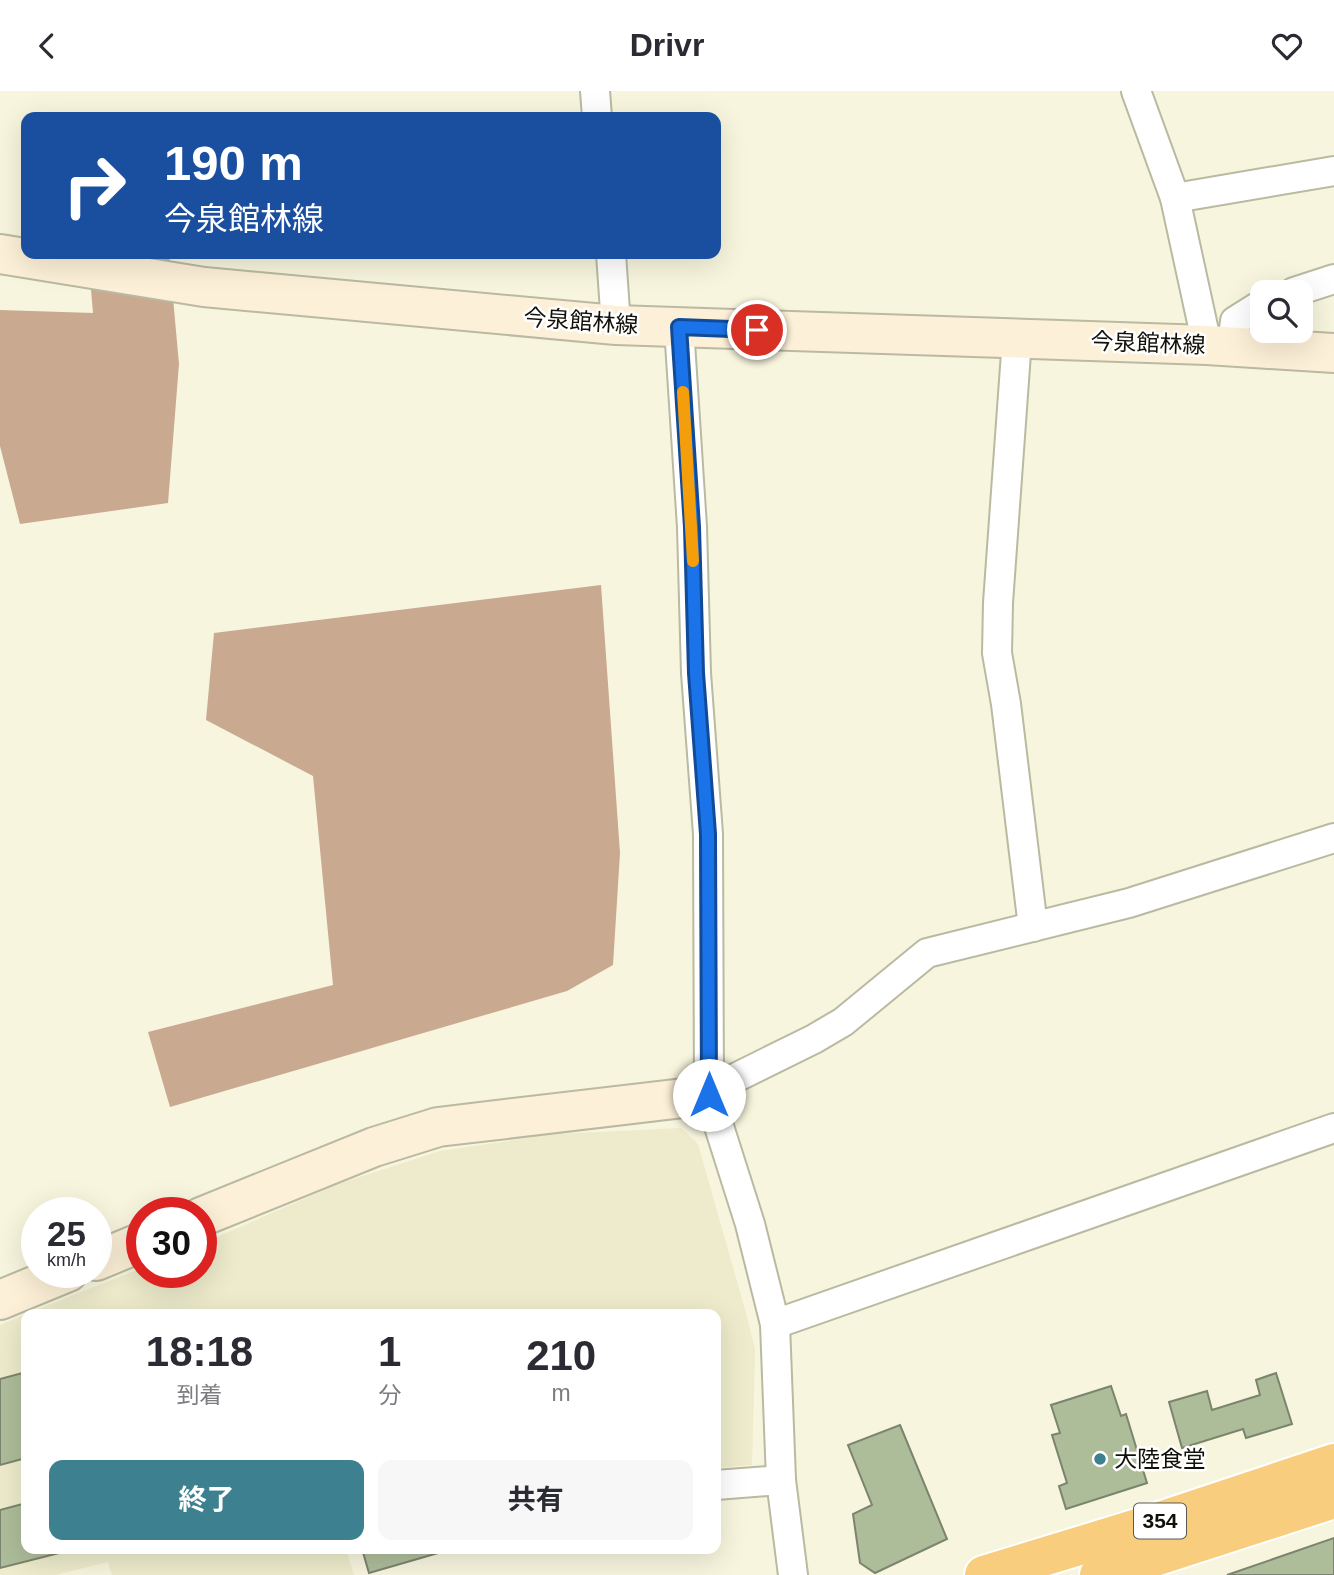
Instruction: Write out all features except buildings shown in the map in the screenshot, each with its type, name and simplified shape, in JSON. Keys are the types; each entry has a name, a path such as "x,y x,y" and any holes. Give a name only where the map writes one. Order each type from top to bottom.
{"highway":[{"name":"354","path":"984,1575 1162,1551 1334,1463"},
{"name":"354","path":"1099,1575 1162,1551 1334,1499"}],"main road":[{"name":"今泉館林線","path":"0,254 21,257"},
{"name":"今泉館林線","path":"31,259 204,287 616,325 1219,345 1334,353"},
{"path":"217,1211 374,1147 438,1127 709,1095"},
{"path":"0,1300 29,1288"}],"street":[{"path":"595,91 597,112"},
{"path":"1136,91 1175,198 1219,345"},
{"path":"1175,198 1334,171"},
{"path":"611,259 616,325"},
{"path":"1313,286 1334,279"},
{"path":"1219,345 1235,321 1250,312"},
{"path":"679,327 692,527 696,673 708,834 709,1095 750,1224 775,1324 781,1480 793,1575"},
{"path":"1017,339 997,653 1006,704 1033,927"},
{"path":"709,1095 723,1084 843,1022 927,953 1129,903 1334,838"},
{"path":"775,1324 1334,1128"},
{"path":"721,1485 781,1480"}],"shaded area":[{"path":"88,259 169,259 179,364 168,503 20,524 0,446 0,310 93,313"},
{"path":"601,585 620,853 613,965 567,991 170,1107 148,1032 333,985 313,776 206,720 214,633"},
{"path":"681,1128 698,1144 755,1349 752,1465 721,1468 721,1309 39,1309 92,1288 112,1288 112,1280 126,1274 126,1288 217,1288 217,1237 338,1184 440,1151 556,1134"},
{"path":"21,1316 21,1554 348,1554 354,1575 112,1575 108,1562 55,1575 0,1575 0,1325"}],"slow traffic":[{"path":"683,392 693,561"}],"place":[{"name":"大陸食堂","path":"1100,1459"}],"route":[{"path":"709,1095 708,834 696,673 692,527 679,327 757,330"}]}
